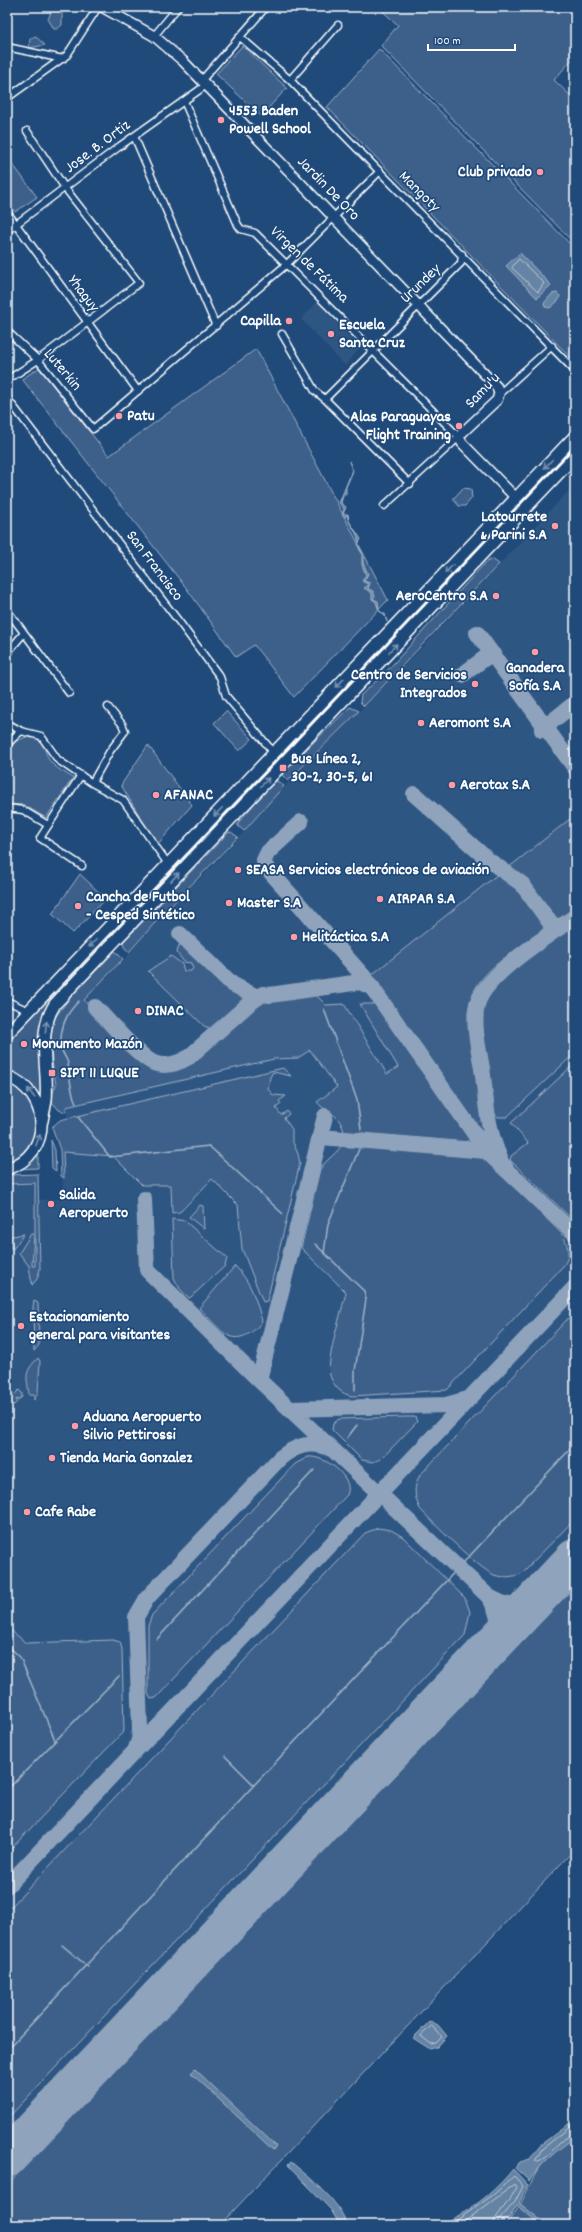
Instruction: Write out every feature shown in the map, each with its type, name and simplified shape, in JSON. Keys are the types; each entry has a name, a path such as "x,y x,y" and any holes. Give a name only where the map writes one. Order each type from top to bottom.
{"highway":[{"path":"7,1034 575,436"},
{"path":"7,1169 19,1164 34,1148 39,1138 46,1099 46,1020 55,1004 575,456"},
{"path":"468,548 479,558"},
{"path":"7,1076 26,1087 34,1097 40,1108 42,1121"}],"street":[{"path":"7,98 63,59 98,7"},
{"name":"Jardin De Oro","path":"102,7 154,36 183,61 418,304 497,387 500,394"},
{"path":"154,36 176,9 169,7"},
{"name":"Jose. B. Ortiz","path":"7,231 134,136 184,101 203,83 266,7"},
{"path":"290,80 338,25"},
{"name":"Mangoty","path":"240,37 290,80 575,371"},
{"path":"7,47 63,59"},
{"name":"Virgen de Fátima","path":"184,101 241,229 255,233 287,264 460,437 462,443 516,498"},
{"path":"7,380 38,360 139,283 65,188 27,131"},
{"path":"134,136 216,326"},
{"path":"138,391 287,264 333,216 380,171"},
{"name":"Yhaguy","path":"7,212 89,322 138,391"},
{"name":"Urundey","path":"325,398 461,263 462,254"},
{"name":"Luterkin","path":"7,331 38,360 93,429 138,391"},
{"path":"282,334 315,391 325,398 410,484"},
{"name":"Samu'u","path":"384,506 460,437 463,432 497,400 500,394 552,346"},
{"name":"San Francisco","path":"7,398 129,555 216,671 220,677 226,696 274,753"},
{"path":"7,610 69,692"},
{"path":"7,653 24,633"},
{"path":"92,783 110,751 124,731 122,724 108,707"},
{"path":"7,722 21,731 40,736 45,740 55,757 92,783 126,803 168,864"},
{"path":"7,744 21,731"},
{"path":"81,775 40,838 42,841 82,866"},
{"path":"7,808 23,810 48,825"},
{"path":"7,1001 29,1011"}],"shaded area":[{"name":"Club privado","path":"378,7 575,7 575,56 554,80 575,100 575,244 381,46 398,25"},
{"path":"55,10 62,13 62,25 57,29 54,29 48,19 51,12"},
{"path":"35,36 45,45 29,48 30,39"},
{"path":"242,46 287,88 261,116 216,74"},
{"path":"379,49 575,249 575,362 327,107"},
{"path":"9,159 37,197 15,212 7,201 7,160"},
{"name":"Escuela Santa Cruz","path":"317,302 360,348 345,366 301,319"},
{"path":"256,349 388,600 294,697 254,645 236,657 187,589 22,379 39,368 109,456"},
{"path":"575,441 575,451 478,548 478,546"},
{"path":"575,484 575,1849 220,2225 7,2225 7,1184 38,1183 39,1200 63,1199 61,1120 67,1118 65,1089 81,1004 127,956 162,916 220,858 287,784 412,658"},
{"path":"463,488 471,489 472,498 465,506 459,506 453,499"},
{"path":"467,558 468,561 47,1008 41,1024 41,1100 29,1084 7,1072 7,1039"},
{"path":"492,559 499,564 364,706 360,702 361,695 384,674 485,563"},
{"path":"350,707 359,711 288,781 282,775 284,771"},
{"path":"226,711 252,739 239,751 214,723"},
{"path":"26,737 41,741 52,764 73,778 46,818 24,805 7,804 7,753 16,741"},
{"name":"AFANAC","path":"148,745 192,805 157,845 121,785"},
{"path":"277,781 284,786 244,831 238,826 238,823 272,783"},
{"path":"575,815 575,907 560,918 553,920 526,885 508,868"},
{"path":"231,832 238,837 162,915 129,952 124,947 123,942 228,833"},
{"name":"Cancha de Futbol - Cesped Sintético","path":"80,874 106,899 73,933 52,914"},
{"path":"498,874 513,884 531,901 543,919 544,927 539,934 504,958 483,977 475,988 470,1001 468,1015 484,1127 484,1131 480,1133 475,1129 369,977"},
{"path":"575,922 575,1053 507,1117 498,1117 491,1111 489,1105 480,1014 484,1000 504,974 518,962"},
{"path":"179,945 184,945 227,985 246,996 212,1029 204,1026 148,971 171,956 182,964 184,971 191,971 193,968 191,963 184,962 177,953"},
{"path":"115,951 123,959 84,1000 100,1020 150,1068 173,1069 194,1059 262,1001 315,994 326,1005 344,1004 387,1074 398,1067 360,1004 381,1004 471,1135 470,1140 465,1142 344,1132 336,1117 317,1102 337,1087 310,1050 298,1058 274,1059 66,1107 66,1112 59,1110 52,1102 53,1092 56,1085 52,1062 50,1033 53,1020 69,999"},
{"path":"575,1063 575,1222 510,1160 511,1156 528,1143 511,1123"},
{"path":"283,1068 291,1076 273,1072 270,1077 268,1089 273,1095 286,1096 279,1101 281,1104 276,1108 281,1115 287,1111 289,1114 284,1118 292,1129 292,1140 300,1163 267,1301 263,1302 242,1249 238,1205 212,1179 180,1212 172,1213 171,1185 142,1185 113,1156 63,1152 64,1178 61,1176 60,1150 52,1127 60,1120"},
{"path":"7,1080 22,1088 36,1109 37,1134 24,1156 7,1166"},
{"path":"51,1140 55,1150 56,1171 52,1168"},
{"path":"349,1141 479,1151 489,1159 501,1174 562,1234 566,1242 568,1253 564,1265 447,1390 352,1396 341,1391 335,1386 331,1379 329,1368 330,1358 346,1292 301,1248 320,1169 338,1150 343,1142"},
{"path":"38,1149 38,1168 19,1169"},
{"path":"38,1174 40,1269 37,1279 32,1285 29,1266 19,1253 31,1234 34,1234 32,1266 35,1266 35,1183 7,1184 7,1175"},
{"path":"200,1205 203,1206 204,1229 189,1217"},
{"path":"172,1219 185,1221 227,1258 225,1266 189,1298 180,1289 174,1278"},
{"path":"24,1234 13,1249 11,1248 11,1244 7,1243 7,1237"},
{"path":"235,1266 241,1272 252,1291 258,1305 262,1321 253,1331 239,1337 225,1334 199,1308"},
{"path":"34,1301 38,1303 39,1345 34,1351 33,1307"},
{"path":"575,1311 575,1519 521,1574 508,1577 494,1575 467,1555 420,1509 416,1500 416,1484 420,1475"},
{"path":"38,1358 40,1361 38,1392 34,1400 34,1395 29,1395 27,1375 30,1367"},
{"path":"19,1390 22,1393 22,1397 18,1400 16,1399 17,1402 14,1405 9,1400"},
{"path":"415,1417 417,1422 381,1459 373,1462 362,1460 332,1430 333,1424 339,1419"},
{"path":"308,1457 315,1457 336,1468 347,1481 347,1495 156,1698 151,1699 148,1694 148,1626 152,1615 295,1464"},
{"path":"378,1528 391,1530 403,1537 465,1598 470,1612 465,1635 7,2119 7,1911 365,1533"},
{"path":"575,1586 575,1849 220,2225 7,2225 7,2185"},
{"path":"7,1627 26,1643 113,1640 120,1642 122,1649 124,1731 7,1853"},
{"path":"575,2134 575,2225 504,2225 519,2207 540,2167 554,2152"}],"water":[{"path":"520,253 551,285 537,298 506,266"},
{"path":"557,293 560,296 559,300 550,308 545,307 544,303 552,294"},
{"path":"349,461 353,471 346,487 346,494 343,496 341,503 346,507 343,514 348,514 349,521 347,515 345,517 342,515 344,509 339,503 352,471"},
{"path":"349,521 361,539 358,544 358,539"},
{"path":"358,546 363,554 363,563 368,574 364,581 370,583 368,589 373,591 375,596 373,599 378,601 379,611 376,602 372,599 372,593 364,588 369,585 362,581 366,575 362,565 362,553"},
{"path":"430,2021 438,2025 447,2036 437,2047 430,2049 413,2038"},
{"path":"195,2069 276,2146 273,2150 191,2073"},
{"path":"575,2119 575,2137 550,2157 529,2181 515,2168 520,2162 530,2159 539,2146"},
{"path":"291,2162 324,2190 338,2207 347,2225 340,2225 331,2210 288,2165"},
{"path":"513,2169 528,2185 519,2203 547,2225 539,2223 517,2206 510,2217 499,2225 438,2225 449,2221 479,2202 498,2186"}],"waterway":[{"path":"76,1103 71,1089 67,1062 62,1050 61,1036 64,1023 70,1011 79,1001"},
{"path":"324,1009 357,1100 361,1129"},
{"path":"78,1117 110,1157 209,1146 283,1214"},
{"path":"324,1253 328,1224 359,1149"},
{"path":"315,1244 364,1291 366,1299 355,1371 355,1390"},
{"path":"347,1438 357,1425"},
{"path":"254,1785 575,1444"},
{"path":"157,1639 314,1470"},
{"path":"7,1645 20,1657 55,1740"},
{"path":"7,1790 119,1676"},
{"path":"7,2050 254,1785 225,1756"},
{"path":"62,1945 88,1967"}],"taxiway":[{"path":"477,633 575,768"},
{"path":"462,675 489,655 495,656"},
{"path":"543,728 542,730 548,730 550,723 575,703"},
{"path":"414,794 487,859 522,884 551,924 561,927"},
{"path":"301,822 268,852 264,860 265,866 366,979 476,1136 506,1168"},
{"path":"500,1158 488,1118 475,1022 477,1005 482,993 504,969 534,945 575,917"},
{"path":"180,934 232,984 257,997"},
{"path":"95,1007 143,1056 157,1064 170,1065 178,1063 189,1057 251,1002 263,994 270,995 360,982 373,988"},
{"path":"325,1116 259,1380 488,1596"},
{"path":"321,1137 486,1151 575,1234"},
{"path":"144,1199 147,1270 259,1380"},
{"path":"7,1886 575,1287"},
{"path":"290,1409 446,1405 468,1399"},
{"path":"135,1751 139,1740 140,1729 136,1617 147,1598 280,1458 292,1450 304,1445 311,1444 324,1446 331,1449"},
{"path":"491,1647 497,1634 498,1621 495,1609 488,1596 511,1606 523,1605 536,1600"}],"runway":[{"path":"7,2158 575,1558"}],"place":[{"name":"4553 Baden Powell School","path":"221,120"},
{"name":"Club privado","path":"540,172"},
{"name":"Capilla","path":"289,321"},
{"name":"Escuela Santa Cruz","path":"331,334"},
{"name":"Patu","path":"119,416"},
{"name":"Alas Paraguayas Flight Training","path":"459,426"},
{"name":"Latourrete & Parini S.A","path":"555,526"},
{"name":"AeroCentro S.A","path":"496,596"},
{"name":"Ganadera Sofía S.A","path":"535,652"},
{"name":"Centro de Servicios Integrados","path":"475,684"},
{"name":"Aeromont S.A","path":"421,723"},
{"name":"Bus Línea 2, 30-2, 30-5, 61","path":"283,768"},
{"name":"Aerotax S.A","path":"452,785"},
{"name":"AFANAC","path":"156,795"},
{"name":"SEASA Servicios electrónicos de aviación","path":"238,870"},
{"name":"AIRPAR S.A","path":"380,899"},
{"name":"Master S.A","path":"229,903"},
{"name":"Cancha de Futbol - Cesped Sintético","path":"78,906"},
{"name":"Helitáctica S.A","path":"294,937"},
{"name":"DINAC","path":"138,1011"},
{"name":"Monumento Mazón","path":"24,1044"},
{"name":"SIPT 11 LUQUE","path":"52,1073"},
{"name":"Salida Aeropuerto","path":"51,1204"},
{"name":"Estacionamiento general para visitantes","path":"21,1326"},
{"name":"Aduana Aeropuerto Silvio Pettirossi","path":"75,1426"},
{"name":"Tienda Maria Gonzalez","path":"52,1458"},
{"name":"Cafe Rabe","path":"27,1512"}]}
